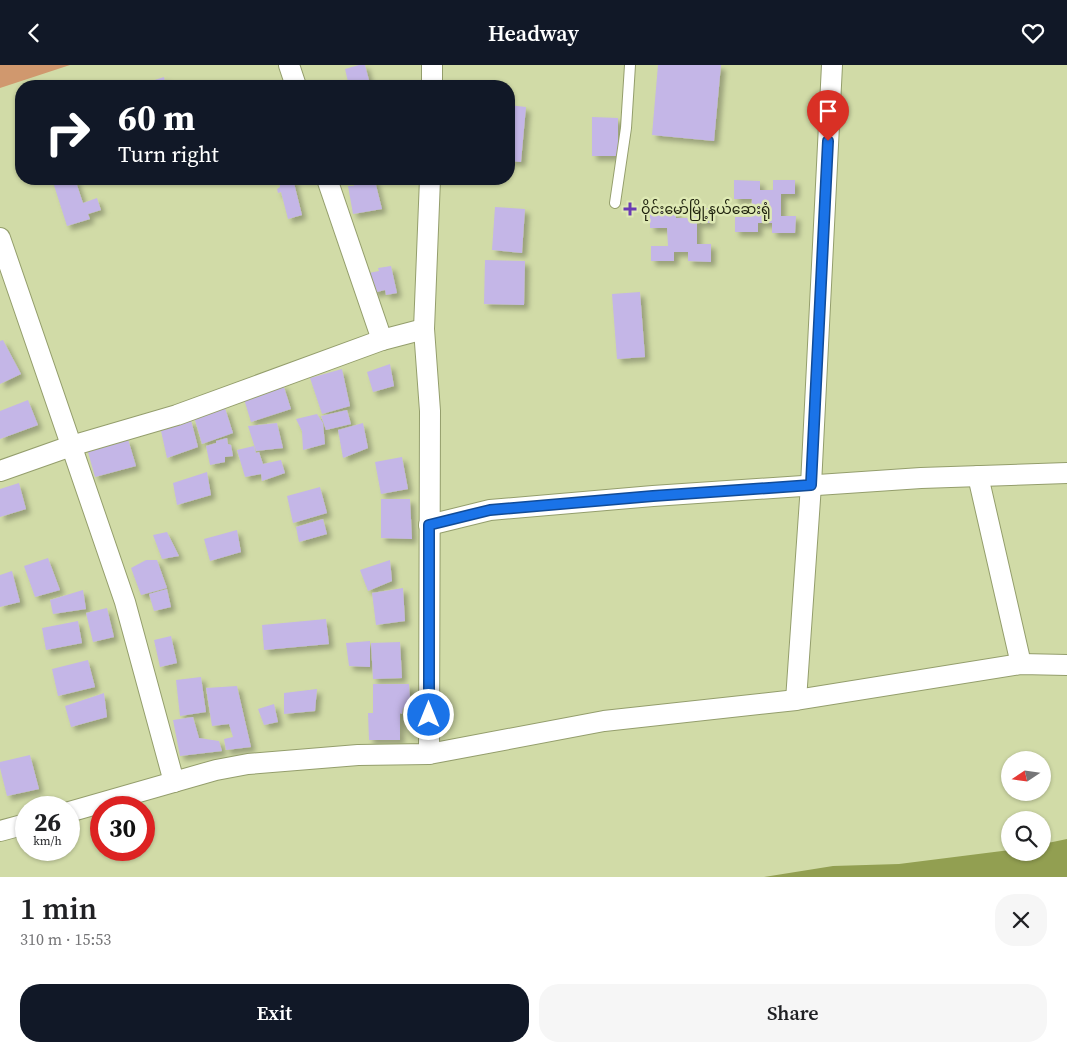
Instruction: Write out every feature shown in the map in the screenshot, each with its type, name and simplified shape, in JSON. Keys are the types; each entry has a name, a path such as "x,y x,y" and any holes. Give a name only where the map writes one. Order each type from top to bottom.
{"street":[{"path":"289,65 294,80"},
{"path":"432,65 432,80"},
{"path":"796,700 811,485 832,65"},
{"path":"329,185 382,340"},
{"path":"429,753 430,411 424,329 430,185"},
{"path":"0,237 125,603 174,782"},
{"path":"0,471 71,446 177,415 382,340 424,329"},
{"path":"429,525 490,510 653,496 921,478 1067,473"},
{"path":"978,476 1021,664"},
{"path":"80,808 216,770 248,764 358,755 429,753 604,721 796,700 1021,664 1067,665"},
{"path":"0,831 15,826"}],"lane":[{"path":"615,203 626,128 630,65"}],"shaded area":[{"path":"0,65 70,65 24,80 15,80 15,83 0,88"},
{"path":"1067,839 1067,877 764,877 833,866 899,864 1001,851 1001,861 1051,861 1051,842"}],"building":[{"path":"365,65 369,80 348,80 345,69"},
{"path":"658,65 721,65 714,141 652,135"},
{"path":"515,106 526,107 521,162 515,162"},
{"path":"592,117 618,118 618,156 592,156"},
{"path":"734,180 760,181 760,190 773,190 773,180 795,180 795,194 781,194 781,216 796,216 795,233 772,233 772,223 758,223 758,232 735,232 735,217 751,217 752,199 734,199"},
{"path":"54,185 77,185 83,203 97,198 101,210 88,214 90,219 67,226"},
{"path":"280,185 294,185 302,215 288,219 281,192 278,193 277,189"},
{"path":"376,185 382,209 353,214 348,186"},
{"path":"495,207 525,209 522,253 492,250"},
{"path":"689,208 711,208 711,223 697,223 697,244 711,244 711,262 688,261 688,252 674,252 674,261 651,261 651,246 668,246 667,228 650,228 650,209 676,209 676,218 689,218"},
{"path":"485,260 525,261 524,305 484,304"},
{"path":"391,266 397,293 386,295 385,290 373,293 369,273 379,271 378,268"},
{"path":"640,292 645,357 617,359 612,294"},
{"path":"3,340 21,374 0,384 0,341"},
{"path":"390,364 394,386 373,392 367,372"},
{"path":"342,369 350,406 322,414 310,378"},
{"path":"283,384 291,409 251,422 244,399"},
{"path":"28,400 38,425 0,439 0,411"},
{"path":"225,408 233,433 202,444 194,417"},
{"path":"347,410 351,424 326,430 321,416"},
{"path":"317,414 323,423 325,444 303,450 302,431 296,419"},
{"path":"191,420 198,447 167,458 161,431"},
{"path":"277,423 283,448 256,451 248,426"},
{"path":"363,423 368,448 343,458 338,430"},
{"path":"227,438 228,444 231,445 233,456 225,457 225,462 210,465 206,446"},
{"path":"128,439 136,466 95,477 88,452"},
{"path":"254,446 256,453 259,452 263,464 281,460 285,473 262,481 261,474 245,477 237,450"},
{"path":"402,457 408,489 381,494 375,462"},
{"path":"207,472 211,495 177,505 173,483"},
{"path":"19,483 26,509 0,517 0,489"},
{"path":"320,487 327,513 293,523 287,496"},
{"path":"381,499 410,499 412,539 381,538"},
{"path":"323,519 327,534 299,542 296,527"},
{"path":"237,530 241,552 210,561 204,539"},
{"path":"167,532 179,556 162,559 153,535"},
{"path":"48,558 60,590 35,597 24,566"},
{"path":"146,560 157,560 167,588 141,595 131,568"},
{"path":"390,560 392,581 368,591 360,570"},
{"path":"12,571 20,602 0,607 0,575"},
{"path":"403,588 405,621 376,625 372,593"},
{"path":"167,589 171,607 154,611 149,594"},
{"path":"83,590 86,609 53,614 50,600"},
{"path":"107,608 114,637 93,642 86,613"},
{"path":"326,619 329,644 264,650 262,625"},
{"path":"78,621 82,643 46,650 42,628"},
{"path":"171,636 177,663 160,667 154,640"},
{"path":"370,641 370,667 349,666 346,643"},
{"path":"400,642 402,678 373,679 371,643"},
{"path":"88,660 95,687 58,696 52,669"},
{"path":"201,677 206,712 180,716 176,680"},
{"path":"373,684 409,684 411,711 403,708 402,714 400,713 400,740 369,740 368,713 373,713"},
{"path":"237,686 251,747 226,750 224,739 233,737 229,724 212,726 206,688"},
{"path":"317,689 315,711 284,714 284,693"},
{"path":"104,693 107,717 71,727 65,706"},
{"path":"274,704 278,722 264,725 258,709"},
{"path":"193,717 199,738 219,741 222,751 180,756 173,720"},
{"path":"30,755 39,789 7,796 0,762"}],"place":[{"name":"ဝိုင်းမော်မြို့နယ်ဆေးရုံ","path":"630,209"}],"route":[{"path":"429,715 429,525 490,510 811,485 828,141"}]}
